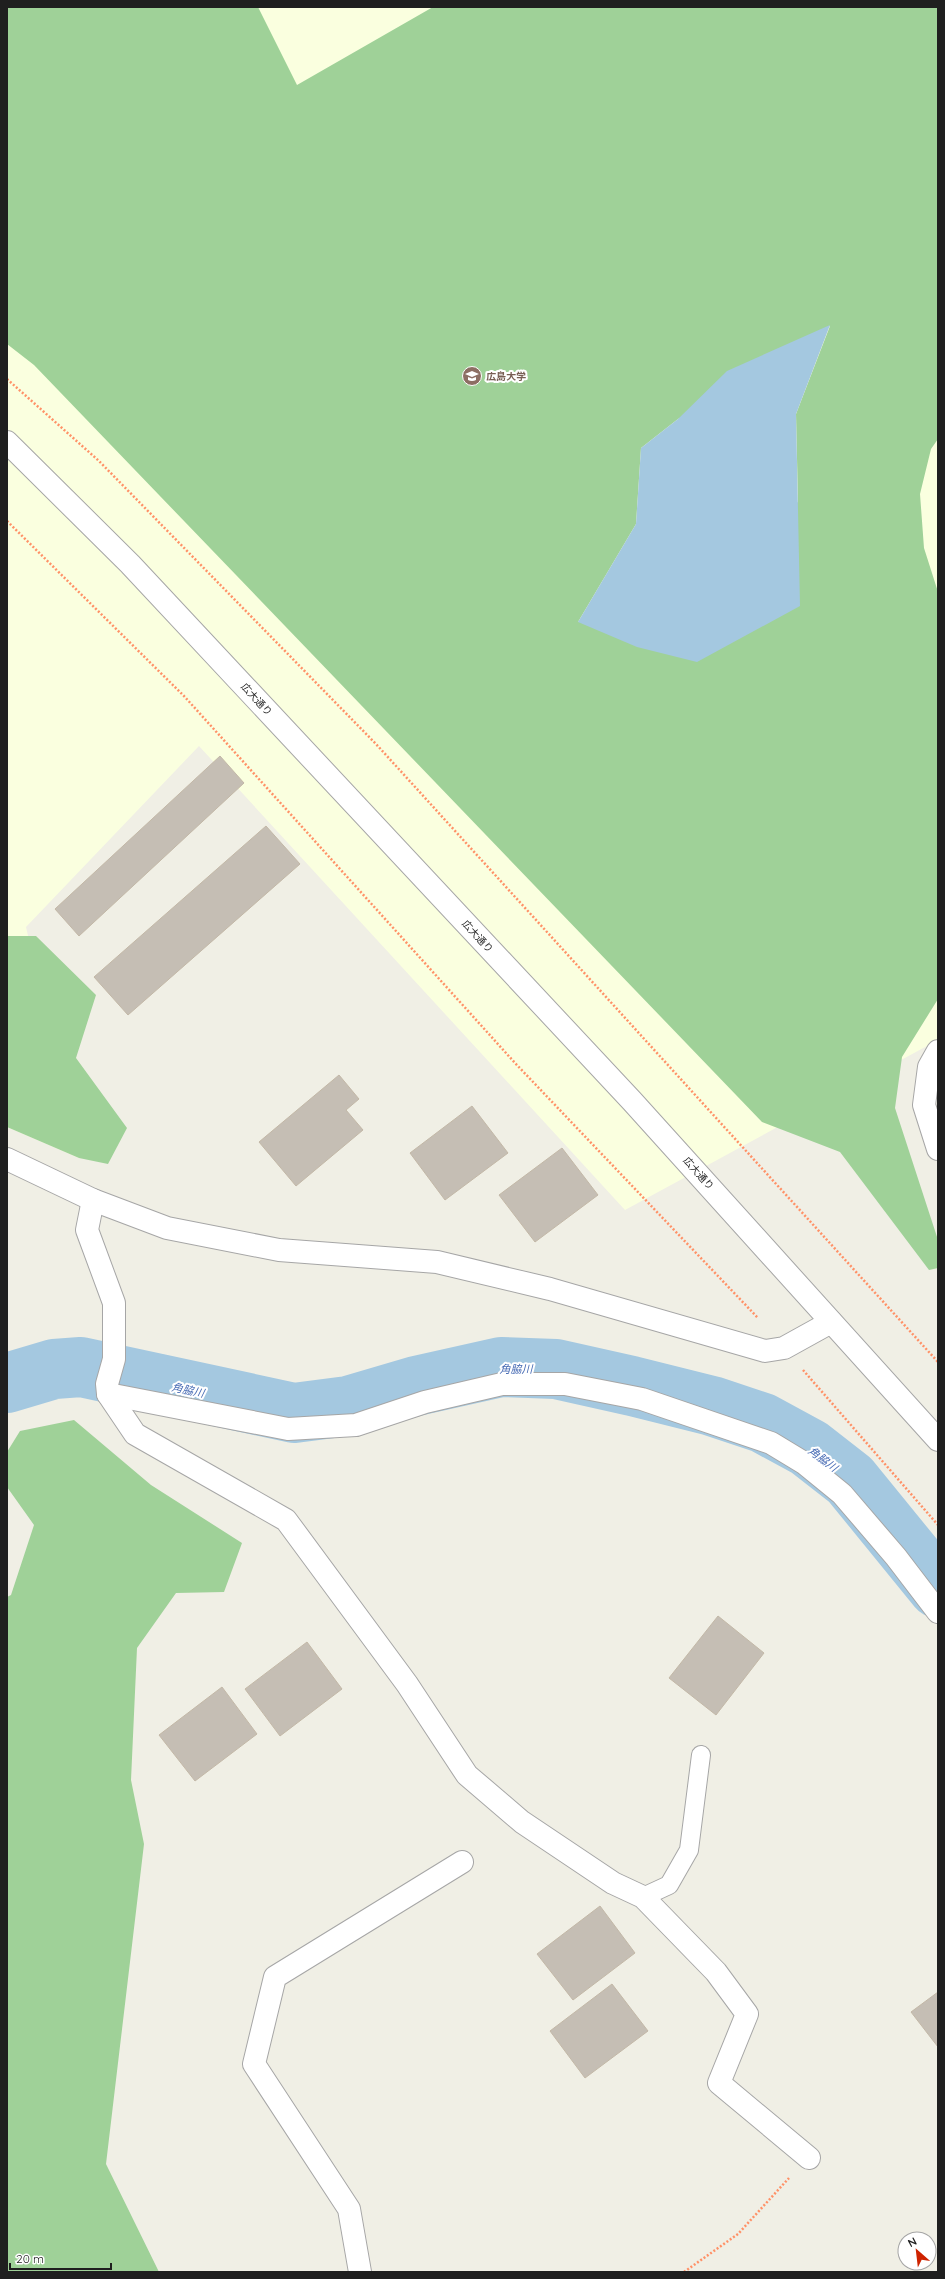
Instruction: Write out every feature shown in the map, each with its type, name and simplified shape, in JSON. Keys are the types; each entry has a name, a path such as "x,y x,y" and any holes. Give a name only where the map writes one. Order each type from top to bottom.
{"street":[{"name":"広大通り","path":"7,442 152,587 698,1172 938,1440"},
{"path":"938,1051 929,1066 924,1105 938,1149"},
{"path":"7,1159 93,1200 167,1228 279,1250 437,1262 550,1289 765,1351 784,1348 831,1322"},
{"path":"93,1200 87,1230 114,1303 114,1359 107,1389 135,1434 286,1520 407,1684 467,1775 522,1822 613,1883 644,1897 716,1972 748,2014 719,2083 809,2158"},
{"path":"107,1389 288,1429 356,1425 425,1402 502,1384 565,1384 642,1400 771,1443 804,1463 842,1494 896,1557 938,1612"},
{"path":"360,2272 349,2209 254,2064 275,1977 462,1862"}],"lane":[{"path":"644,1897 669,1885 690,1850 701,1755"}],"path":[{"path":"7,378 99,461 376,744 938,1362"},
{"path":"7,521 184,696 515,1063 759,1319 938,1525"},
{"path":"684,2272 738,2234 809,2158"}],"shaded area":[{"name":"広島大学","path":"7,7 938,7 938,1040 625,1210 199,746 26,927 79,1158 7,1127"}],"green space":[{"name":"広島大学","path":"7,7 258,7 297,85 433,7 938,7 938,439 931,449 920,494 924,548 938,592 938,999 902,1057 895,1108 938,1240 938,1268 929,1270 840,1152 762,1122 34,365 7,344","holes":["830,326 796,414 798,502 578,622 636,524 641,448 678,419"]},
{"path":"7,936 36,936 96,995 76,1058 127,1128 108,1164 79,1158 7,1127"},
{"path":"74,1420 151,1485 242,1543 224,1592 176,1593 137,1648 131,1780 144,1844 106,2164 159,2272 7,2272 7,1597 11,1595 34,1525 7,1487 7,1452 20,1431"}],"water":[{"path":"830,325 796,414 800,606 697,662 637,647 578,622 636,524 641,448 678,419 727,371"}],"building":[{"path":"220,756 244,783 79,936 55,909"},
{"path":"266,826 300,864 128,1015 94,977"},
{"path":"339,1075 359,1099 346,1110 363,1130 296,1186 259,1142"},
{"path":"472,1106 508,1153 445,1200 410,1153"},
{"path":"562,1148 598,1195 535,1242 499,1195"},
{"path":"718,1616 764,1653 716,1715 669,1678"},
{"path":"307,1642 342,1689 280,1736 245,1689"},
{"path":"222,1687 257,1734 195,1781 159,1735"},
{"path":"600,1906 635,1953 573,2000 537,1954"},
{"path":"612,1984 648,2031 585,2078 550,2031"},
{"path":"938,1992 938,2047 911,2012"}],"waterway":[{"name":"角脇川","path":"7,1383 54,1369 81,1367 294,1413 348,1406 416,1386 501,1367 556,1369 712,1406 763,1423 809,1448 850,1480 938,1588"}],"place":[{"name":"広島大学","path":"472,376"}]}
